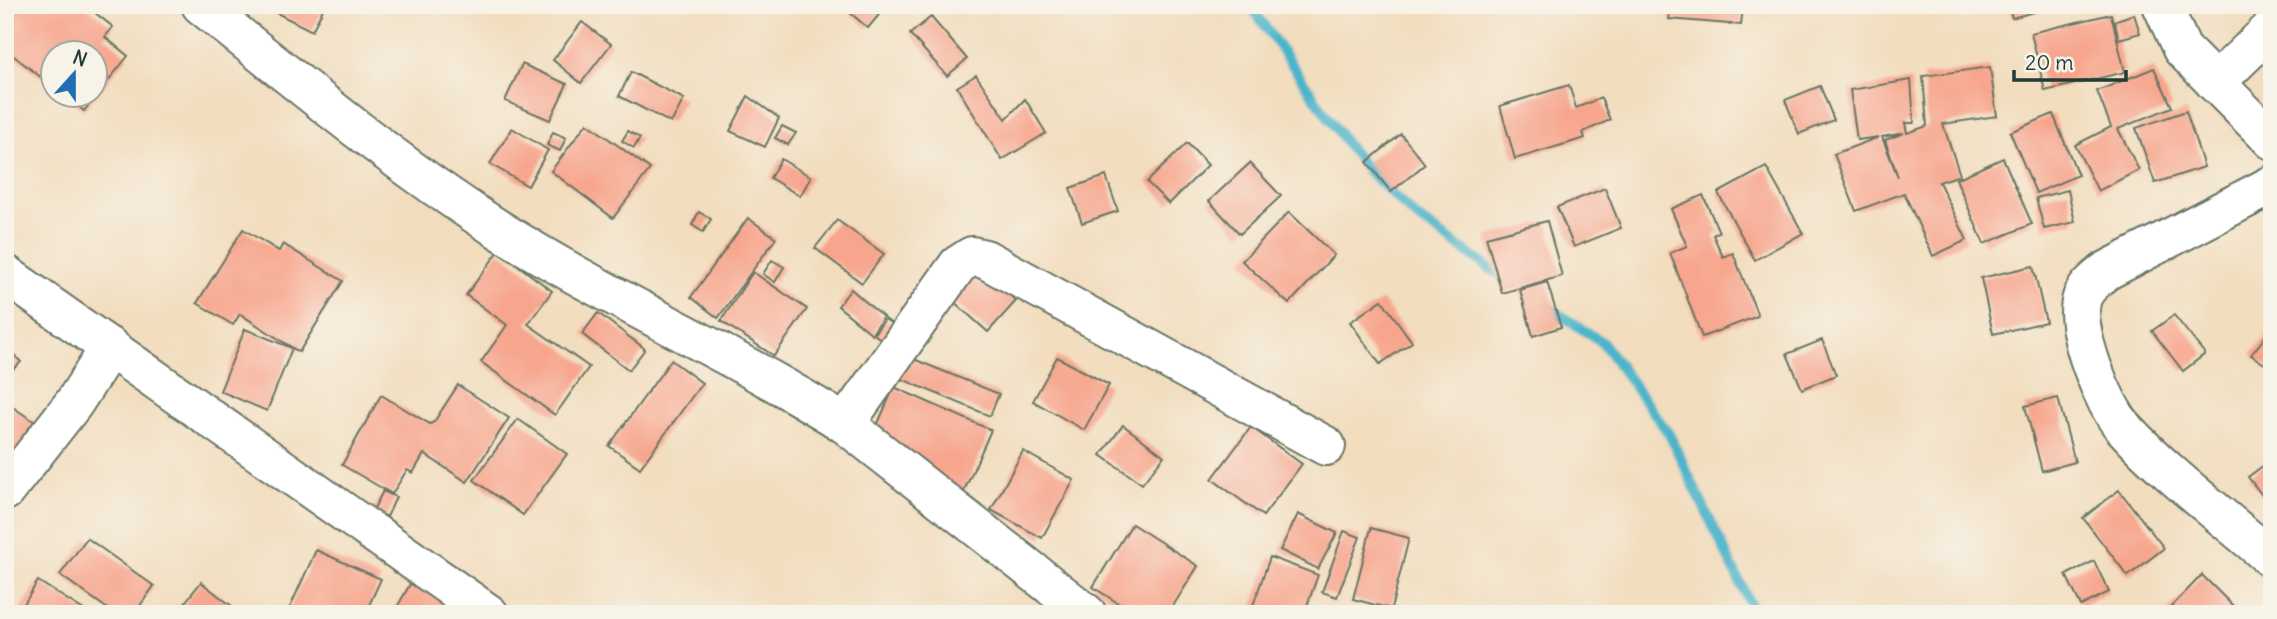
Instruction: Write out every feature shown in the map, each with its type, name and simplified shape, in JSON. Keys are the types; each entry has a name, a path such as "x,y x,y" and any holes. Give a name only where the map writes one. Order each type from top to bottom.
{"street":[{"path":"201,5 399,163 500,230 642,313 802,397 845,424 1087,614"},
{"path":"2162,5 2182,49 2272,140"},
{"path":"2214,83 2272,28"},
{"path":"2272,185 2106,271 2090,285 2082,299 2081,318 2084,342 2104,394 2122,426 2272,559"},
{"path":"845,424 958,265 972,256 985,259 1326,446"},
{"path":"5,274 489,614"},
{"path":"5,491 74,403 110,347"}],"building":[{"path":"15,5 85,5 113,27 106,38 38,38 38,75 5,49 5,18"},
{"path":"261,5 325,5 312,31"},
{"path":"841,5 887,5 868,28"},
{"path":"1671,5 1743,5 1741,25 1669,19"},
{"path":"2008,5 2056,5 2056,6 2012,18"},
{"path":"2111,14 2125,72 2045,91 2031,33"},
{"path":"2134,14 2140,33 2119,39 2114,21"},
{"path":"931,17 967,59 947,76 910,34"},
{"path":"582,22 611,44 581,83 553,60"},
{"path":"108,39 128,56 108,81"},
{"path":"522,64 567,84 550,120 505,101"},
{"path":"1990,67 1997,116 1943,124 1960,175 1939,182 1967,240 1933,256 1904,193 1856,211 1834,154 1879,137 1857,140 1850,90 1911,80 1914,123 1905,123 1907,133 1927,126 1923,76","holes":["1904,133 1885,140 1898,177 1882,137"]},
{"path":"2154,68 2172,107 2118,129 2139,170 2098,191 2075,145 2111,127 2097,91"},
{"path":"631,72 684,99 671,123 619,96"},
{"path":"976,75 1006,119 1025,99 1046,133 1002,160 957,87"},
{"path":"1569,85 1576,108 1601,98 1610,120 1583,132 1585,138 1515,159 1500,106"},
{"path":"1820,86 1834,120 1799,134 1785,100"},
{"path":"748,96 779,118 765,147 730,131"},
{"path":"2186,111 2204,167 2155,183 2136,128"},
{"path":"2053,114 2078,175 2036,193 2010,132"},
{"path":"587,123 650,169 613,218 551,171"},
{"path":"782,126 796,133 788,145 775,138"},
{"path":"512,128 548,150 528,186 490,164"},
{"path":"628,131 640,138 634,148 622,141"},
{"path":"553,132 566,138 560,151 547,145"},
{"path":"1401,134 1425,164 1391,192 1367,162"},
{"path":"1187,143 1208,165 1169,204 1147,182"},
{"path":"2003,158 2032,224 1984,244 1956,179"},
{"path":"781,159 811,177 800,196 770,178"},
{"path":"1250,163 1281,196 1240,234 1209,201"},
{"path":"1766,167 1803,233 1755,260 1718,193"},
{"path":"1106,176 1118,211 1082,223 1070,188"},
{"path":"1605,188 1621,228 1574,247 1557,207"},
{"path":"2068,190 2075,222 2044,229 2036,198"},
{"path":"1703,195 1719,232 1713,235 1723,257 1733,253 1758,316 1702,337 1670,253 1687,246 1671,209"},
{"path":"699,212 711,219 703,232 692,225"},
{"path":"1289,212 1334,255 1289,304 1242,261"},
{"path":"748,218 776,238 718,318 691,297"},
{"path":"837,220 884,254 862,283 815,248"},
{"path":"1547,221 1562,276 1502,293 1486,237"},
{"path":"243,229 279,251 283,244 343,281 299,352 240,314 233,325 197,303"},
{"path":"499,251 552,291 528,324 589,367 555,415 481,362 507,325 466,295"},
{"path":"772,260 784,267 775,282 763,274"},
{"path":"972,261 1016,301 988,332 943,292"},
{"path":"2033,266 2046,322 1993,334 1981,278"},
{"path":"753,272 807,309 774,356 721,321"},
{"path":"1547,282 1561,327 1533,336 1520,290"},
{"path":"851,289 883,317 872,334 838,306"},
{"path":"1382,300 1412,342 1380,364 1350,322"},
{"path":"598,313 645,349 629,370 582,334"},
{"path":"2174,315 2205,354 2183,371 2152,331"},
{"path":"885,319 896,327 885,342 874,334"},
{"path":"2272,328 2272,369 2251,355"},
{"path":"245,329 292,348 267,411 220,391"},
{"path":"1822,340 1836,375 1802,389 1787,354"},
{"path":"5,346 21,362 5,377"},
{"path":"894,351 999,394 990,416 885,372"},
{"path":"1057,357 1109,385 1084,430 1033,401"},
{"path":"671,360 702,383 640,468 609,446"},
{"path":"458,385 509,418 467,482 424,454 413,473 407,470 392,494 342,465 381,395 430,424"},
{"path":"894,387 991,430 961,498 864,455"},
{"path":"2058,398 2075,462 2042,471 2025,406"},
{"path":"5,402 56,436 5,474"},
{"path":"518,419 567,454 523,515 474,480"},
{"path":"1123,425 1164,456 1142,484 1101,455"},
{"path":"1251,427 1302,464 1263,516 1212,479"},
{"path":"1023,451 1074,480 1042,538 991,510"},
{"path":"2272,459 2272,508 2248,477"},
{"path":"2119,490 2164,548 2128,576 2083,518"},
{"path":"383,491 396,497 387,517 373,510"},
{"path":"1298,514 1337,533 1318,569 1280,550"},
{"path":"1132,524 1198,566 1168,614 1135,614 1093,587"},
{"path":"1371,528 1409,538 1391,609 1353,599"},
{"path":"1344,531 1360,537 1337,597 1322,592"},
{"path":"87,538 154,586 134,614 115,614 60,575"},
{"path":"316,550 381,579 365,614 287,614"},
{"path":"1270,557 1318,575 1304,614 1250,614"},
{"path":"2094,561 2109,592 2081,606 2066,575"},
{"path":"2202,575 2241,614 2164,614"},
{"path":"38,581 90,614 18,614"},
{"path":"412,581 464,614 393,614"},
{"path":"201,582 242,614 176,614"}],"waterway":[{"path":"1250,5 1369,172 1416,217 1508,281"},
{"path":"1545,305 1602,342 1669,434 1755,614"}]}
